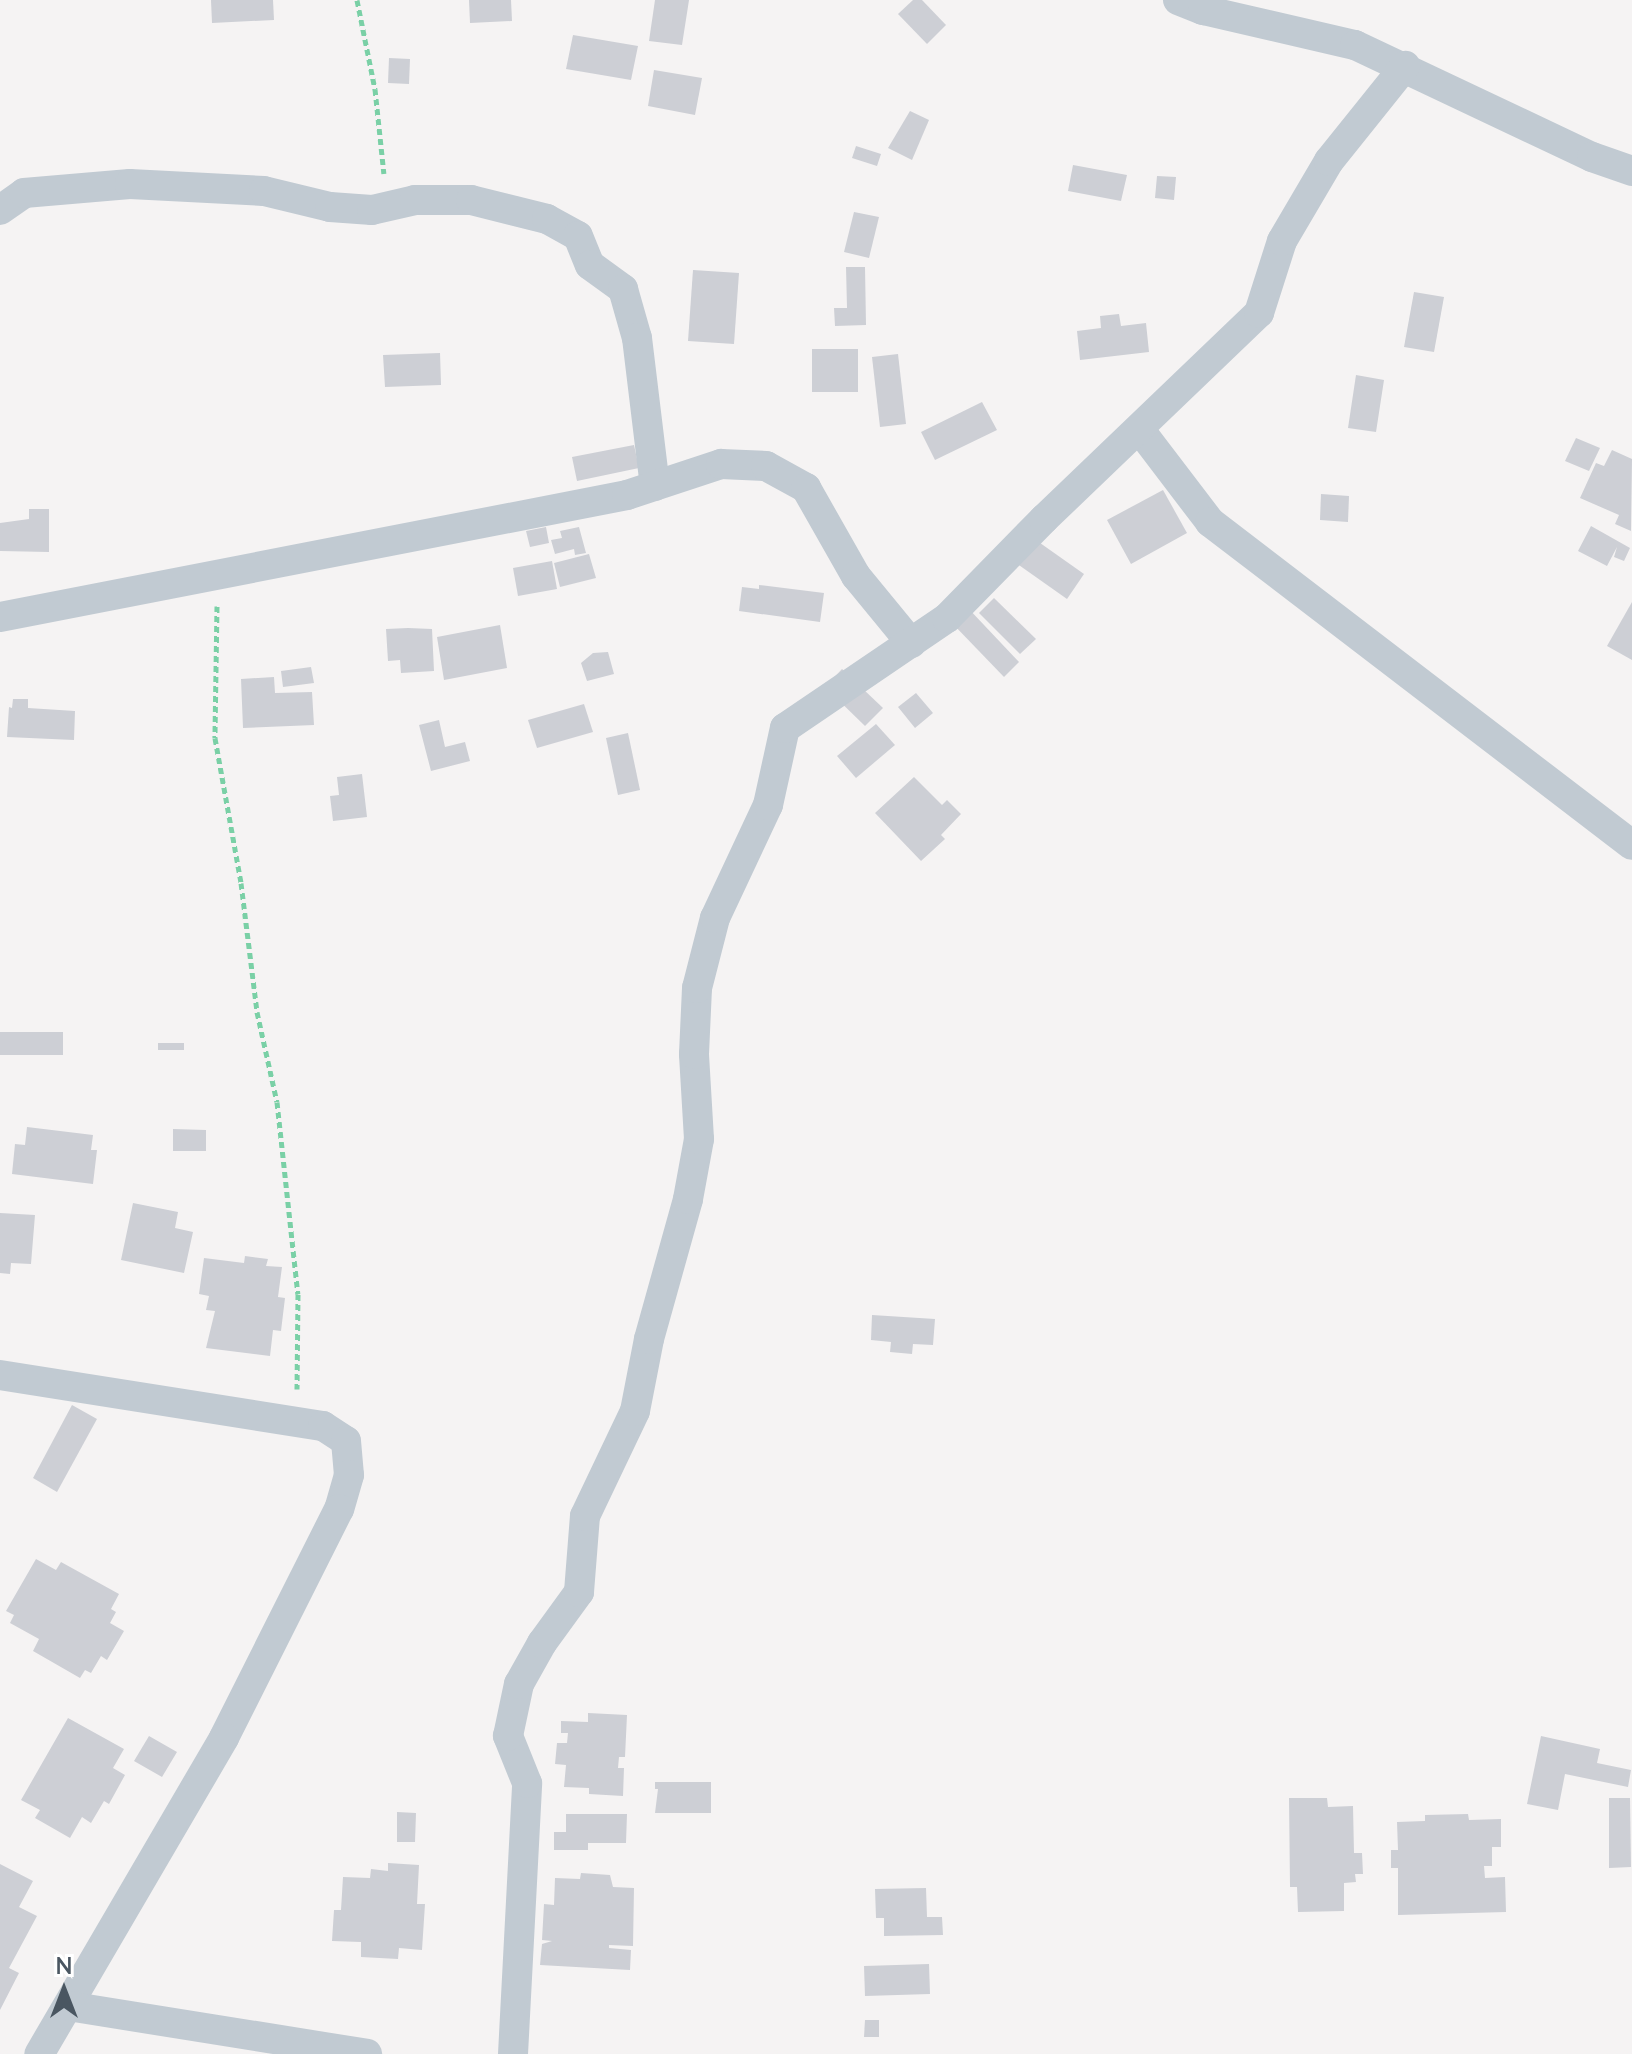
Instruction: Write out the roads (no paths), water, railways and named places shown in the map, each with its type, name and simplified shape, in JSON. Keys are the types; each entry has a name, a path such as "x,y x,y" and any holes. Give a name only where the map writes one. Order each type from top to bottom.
{"street":[{"path":"1178,0 1203,10 1355,45 1592,157 1632,171"},
{"path":"513,2054 527,1783 508,1736 519,1684 542,1643 579,1592 585,1516 635,1411 649,1339 688,1199 699,1139 694,1054 697,988 715,918 768,805 785,728 947,618 1044,519 1259,313 1282,241 1329,161 1405,66"},
{"path":"0,210 24,193 130,184 264,191 330,207 372,210 415,200 471,200 547,219 578,236 590,265 623,289 637,338 655,486"},
{"path":"1140,430 1210,522 1632,845"},
{"path":"0,617 533,514 655,486 721,464 766,466 806,488 856,576 911,643"},
{"path":"0,1375 323,1426 346,1441 349,1475 339,1509 224,1738 39,2054"},
{"path":"68,2006 367,2054"}]}
